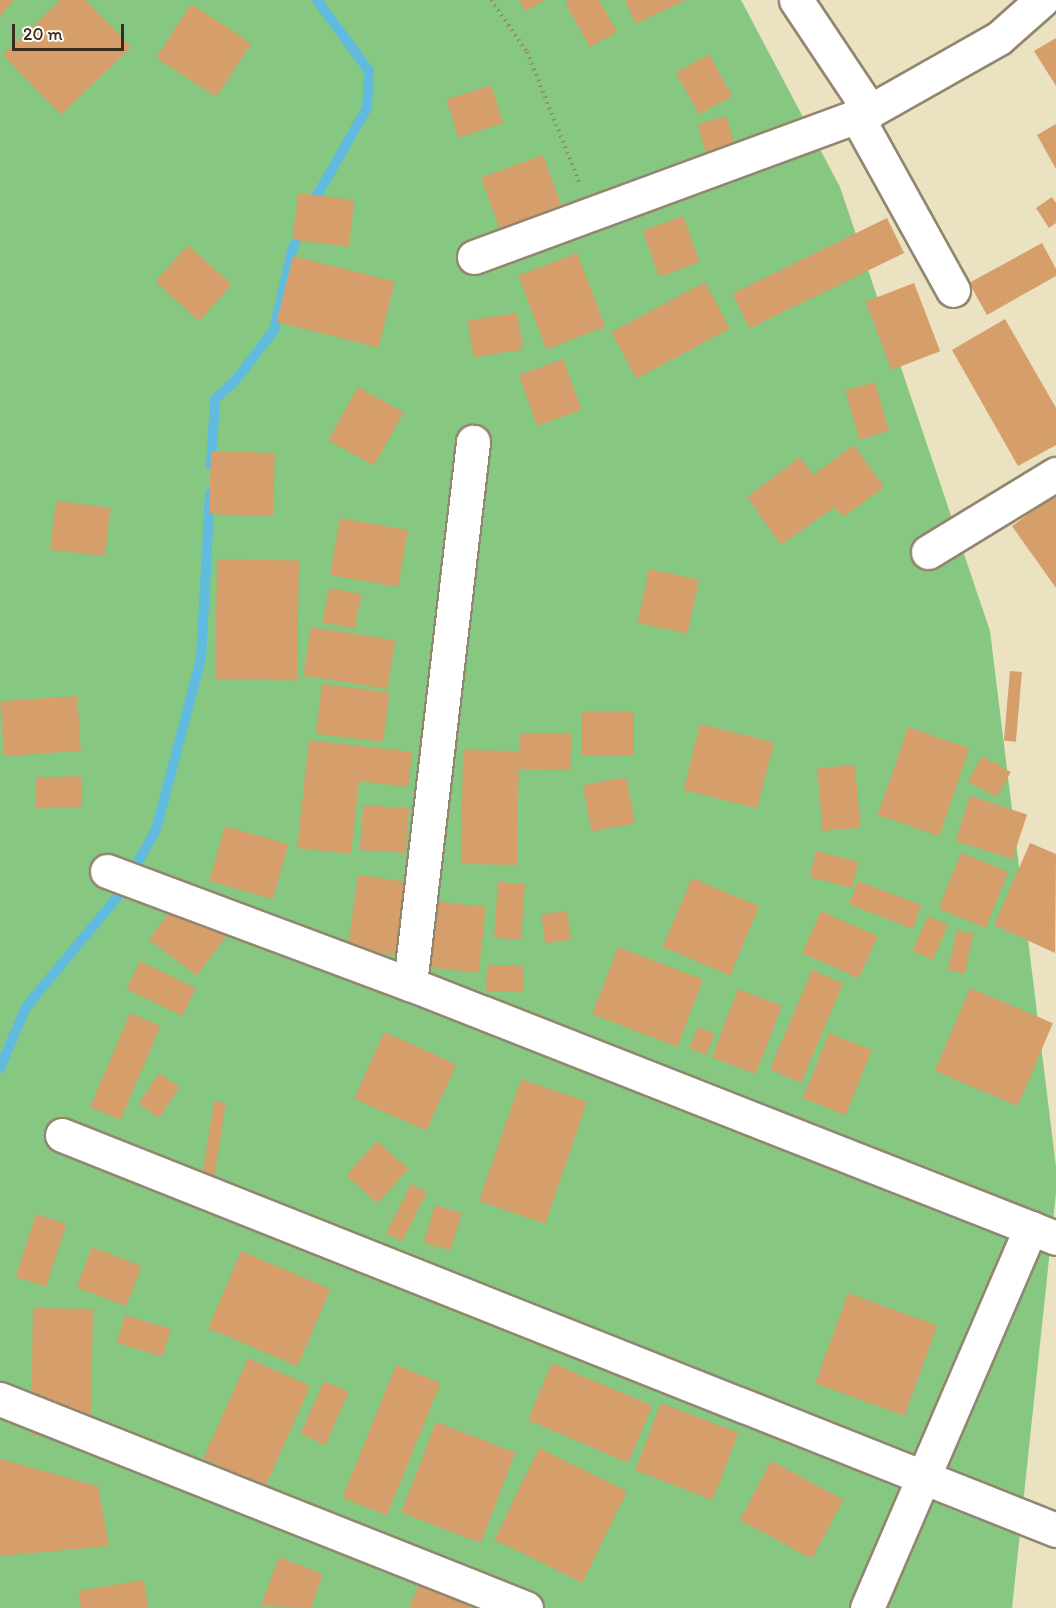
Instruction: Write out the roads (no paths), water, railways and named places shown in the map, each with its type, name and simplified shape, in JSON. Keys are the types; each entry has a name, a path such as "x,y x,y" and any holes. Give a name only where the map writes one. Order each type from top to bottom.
{"street":[{"path":"796,0 863,113 953,290"},
{"path":"474,257 863,113 999,38 1042,0"},
{"path":"411,984 473,441"},
{"path":"928,552 1056,474"},
{"path":"106,871 411,984 1043,1233 923,1477 867,1608"},
{"path":"62,1135 1056,1530"},
{"path":"0,1399 526,1608"}],"waterway":[{"path":"311,206 367,108 369,71 317,0"},
{"path":"211,465 215,399 235,381 274,330 292,250 301,228"},
{"path":"0,1068 26,1007 119,895 156,830 201,659 210,493"}]}
